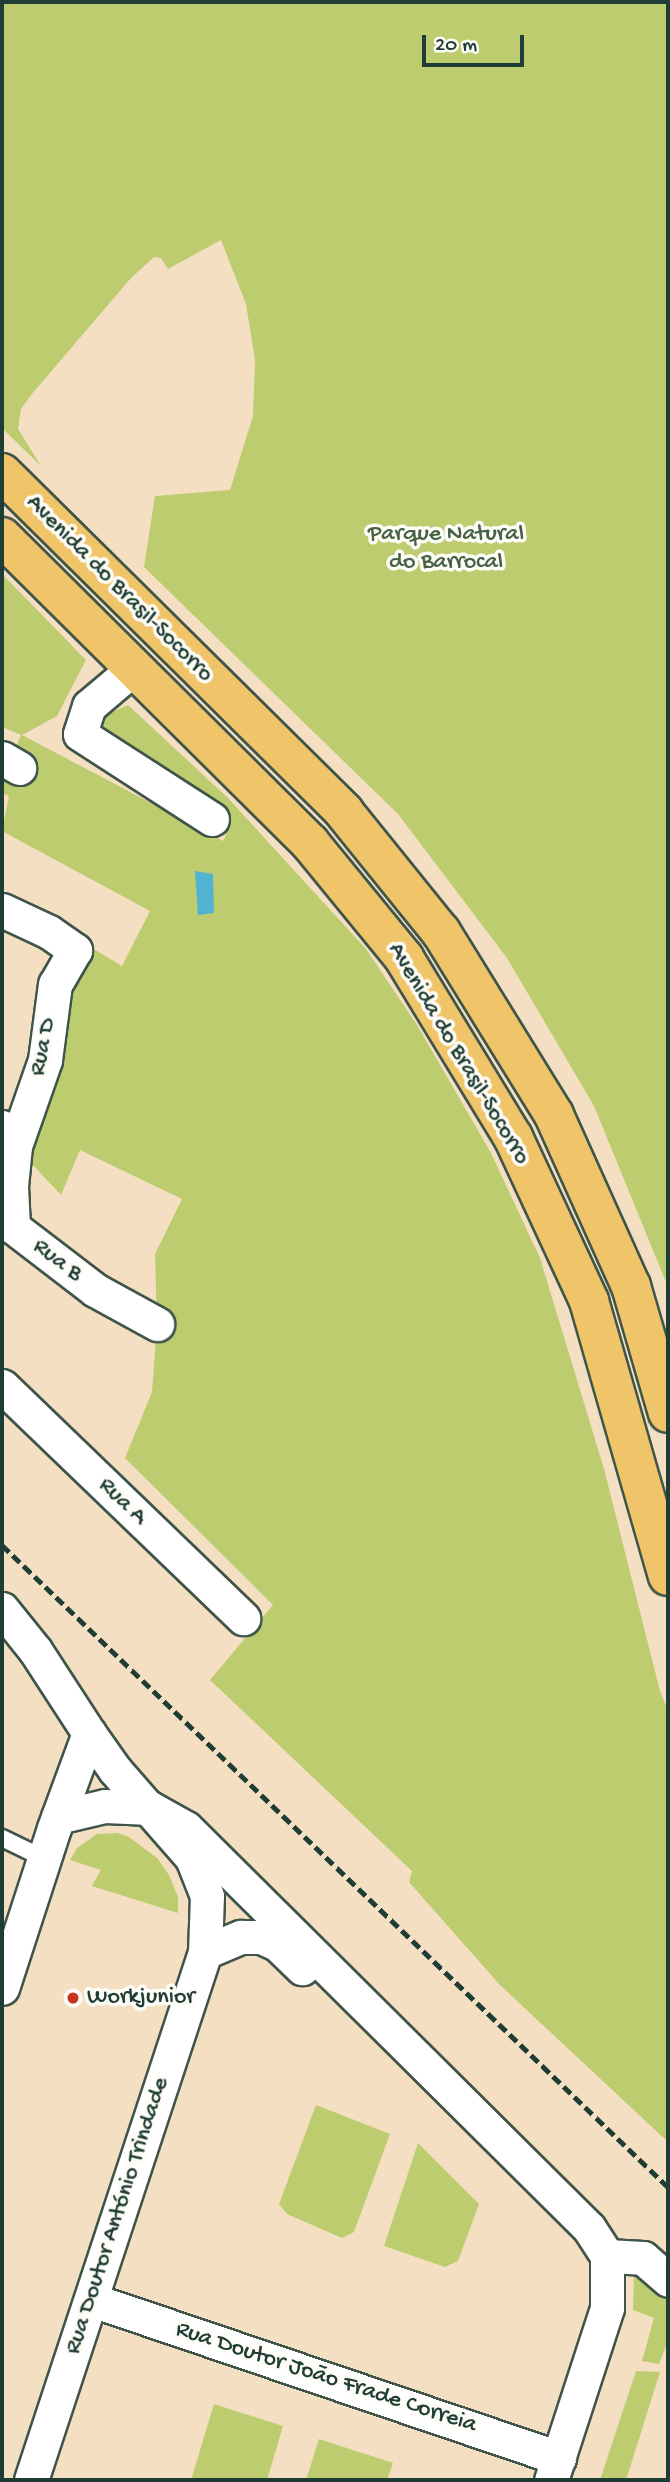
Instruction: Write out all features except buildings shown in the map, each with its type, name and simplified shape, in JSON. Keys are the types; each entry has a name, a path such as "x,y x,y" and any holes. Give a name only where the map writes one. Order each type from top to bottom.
{"main road":[{"name":"Avenida do Brasil-Socorro","path":"2,472 344,812 441,932 554,1115 631,1286 668,1413"},
{"name":"Avenida do Brasil-Socorro","path":"2,537 310,843 404,958 513,1137 589,1301 668,1576"}],"street":[{"path":"134,668 89,706 80,734 212,819"},
{"name":"Rua D","path":"2,910 49,932 75,950 55,984 46,1060 8,1137"},
{"name":"Rua B","path":"8,1137 13,1227 95,1290 157,1324"},
{"name":"Rua A","path":"2,1386 243,1618"},
{"name":"Rua Doutor António Trindade","path":"2,1609 34,1650 115,1770 192,1858 208,1896 205,1952 32,2480"},
{"path":"2,1988 89,1732"},
{"path":"58,1817 105,1806 150,1808 186,1828 589,2228 607,2256 607,2308 555,2469"},
{"path":"205,1952 241,1937 261,1937 277,1944 352,2017 386,2024"},
{"path":"607,2256 643,2258 668,2280"},
{"name":"Rua Doutor João Frade Correia","path":"92,2300 555,2469"}],"lane":[{"path":"2,1838 44,1859"}],"green space":[{"name":"Parque Natural do Barrocal","path":"2,2 668,2 668,1287 594,1106 507,958 398,814 144,567 155,496 230,490 253,416 255,360 246,304 221,240 168,269 161,258 154,257 131,278 31,395 21,409 18,429 41,466 2,428"},
{"path":"2,574 86,660 57,716 22,735 223,841 227,833 96,732 94,720 128,705 228,798 366,949 417,1025 491,1153 540,1258 604,1469 660,1691 668,1711 668,2142 500,1985 409,1882 412,1871 210,1680 273,1605 125,1458 152,1392 157,1324 155,1254 182,1199 80,1150 61,1195 15,1146 82,942 122,966 150,911 2,831 9,796 2,793 2,780 21,735 2,727"},
{"path":"117,1833 129,1837 157,1858 169,1875 178,1897 178,1913 92,1886 101,1870 70,1860 77,1848 97,1834"},
{"path":"316,2105 390,2134 354,2232 342,2238 287,2214 279,2204"},
{"path":"418,2143 479,2204 458,2261 445,2267 384,2246"},
{"path":"634,2274 647,2275 668,2295 668,2341 659,2364 642,2361 654,2318 633,2310"},
{"path":"636,2371 660,2372 626,2480 600,2480"},
{"path":"214,2404 283,2426 267,2480 191,2480"},
{"path":"319,2439 393,2463 387,2480 306,2480"}],"water":[{"path":"195,871 213,874 214,913 198,915"}],"railway":[{"path":"2,1545 668,2187"}],"place":[{"name":"Workjunior","path":"73,1998"}]}
